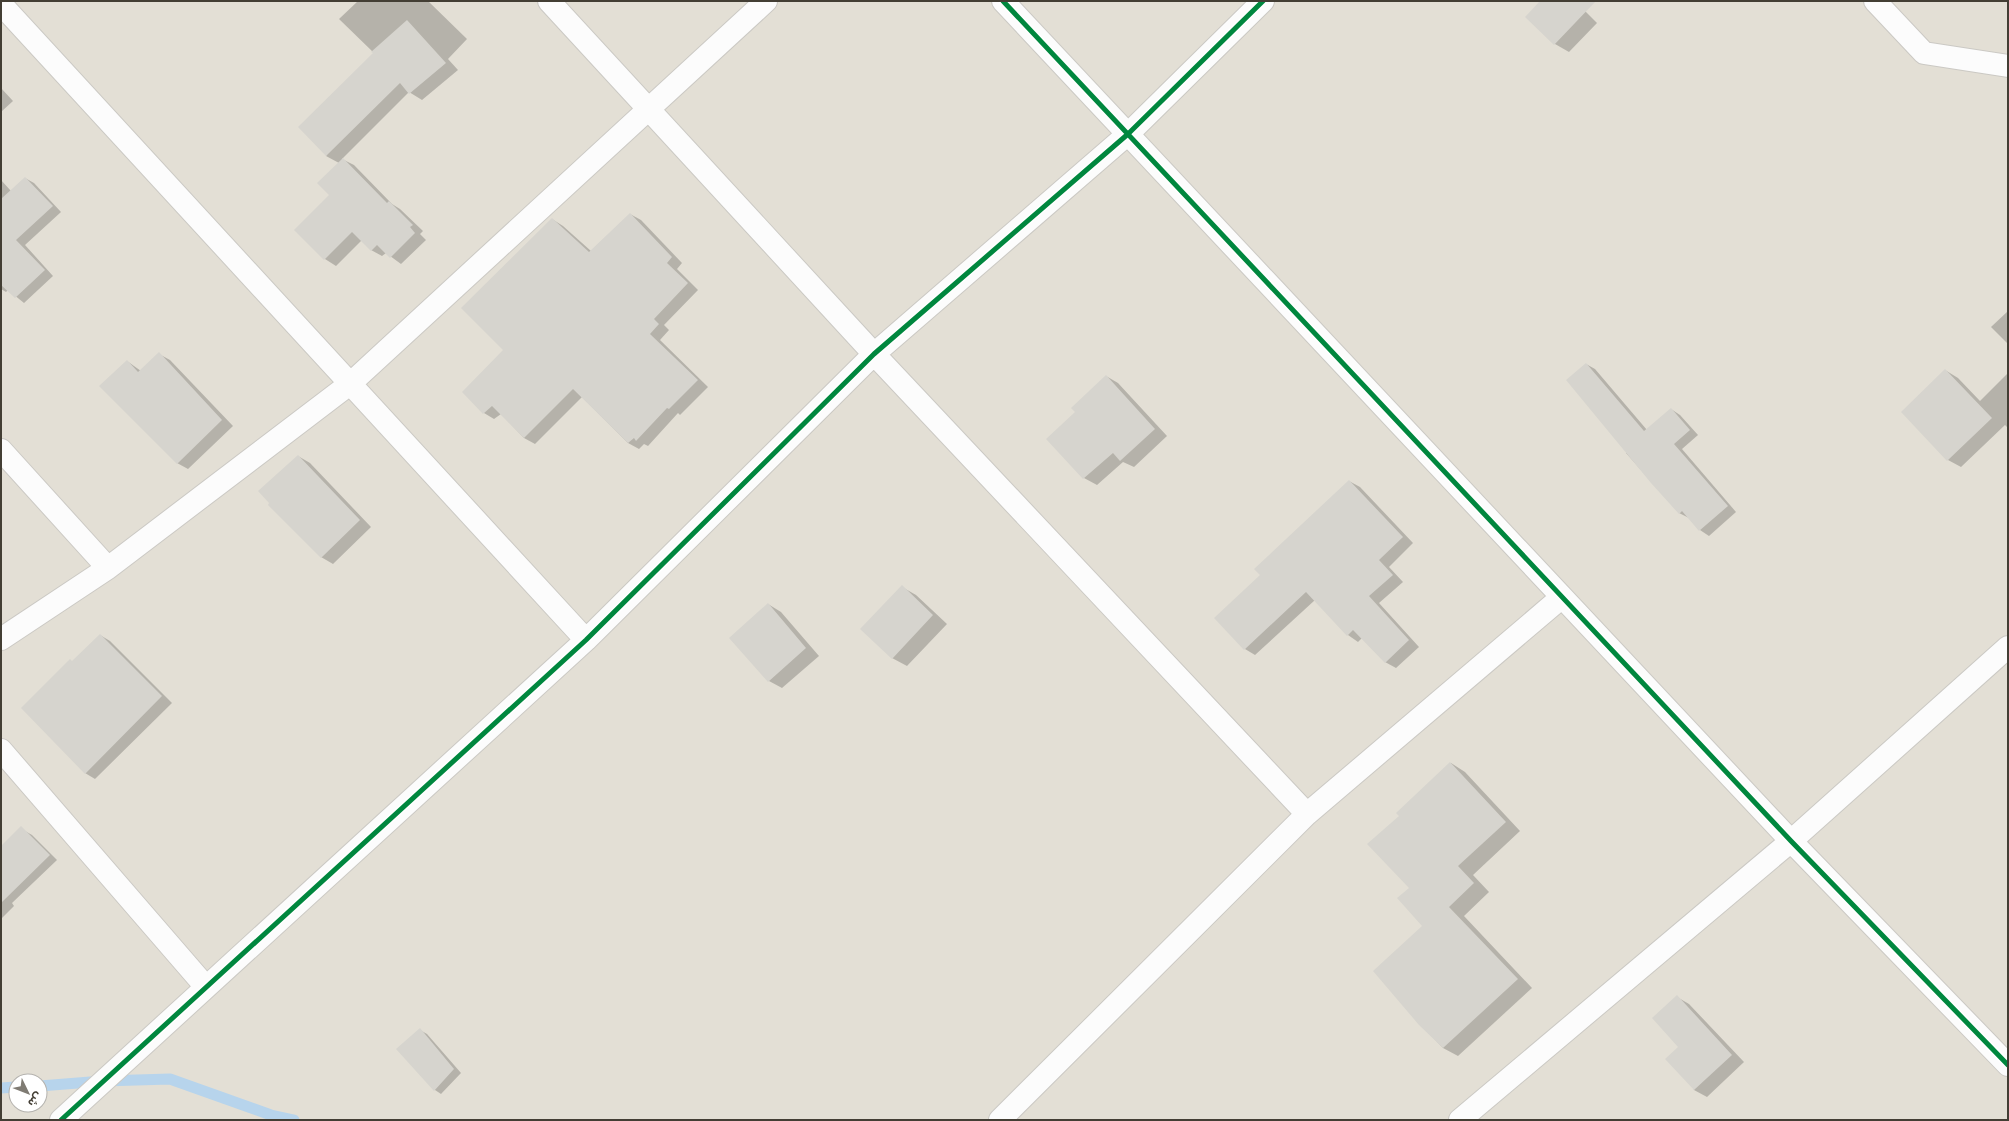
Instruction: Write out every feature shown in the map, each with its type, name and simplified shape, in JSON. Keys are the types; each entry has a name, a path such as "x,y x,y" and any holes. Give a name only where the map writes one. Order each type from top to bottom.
{"street":[{"path":"549,1 874,354 1307,814"},
{"path":"1,639 108,568 351,383 766,1"},
{"path":"1003,1 1791,841 2008,1065"},
{"path":"61,1120 586,640 874,354 1128,134 1263,1"},
{"path":"1875,1 1924,53 2008,66"},
{"path":"1,4 586,640"},
{"path":"1,450 108,568"},
{"path":"1000,1120 1307,814 1562,597"},
{"path":"1460,1120 1791,841 2008,647"},
{"path":"1,750 206,987"}],"shaded area":[{"path":"1,1 2008,1 2008,1120 1,1120"}],"building":[{"path":"1540,1 1596,1 1554,45 1525,17"},
{"path":"407,20 446,63 409,94 400,83 326,156 298,127 373,53 371,52"},
{"path":"343,158 387,203 389,201 413,225 410,227 415,233 390,258 377,245 371,251 352,232 324,260 294,230 329,195 317,183"},
{"path":"25,177 53,206 16,240 45,270 15,298 1,285 1,199"},
{"path":"630,213 672,257 667,263 688,283 654,319 659,324 650,334 698,380 669,409 667,408 636,441 634,438 628,443 573,389 524,438 492,406 483,414 462,392 503,350 461,308 552,218 589,252"},
{"path":"159,352 222,420 177,464 99,386 127,360 138,372"},
{"path":"1586,363 1644,431 1671,408 1690,430 1674,444 1728,506 1699,531 1682,511 1679,514 1651,483 1566,380"},
{"path":"1945,369 1992,418 1947,461 1901,412"},
{"path":"1106,375 1155,429 1120,461 1113,453 1083,479 1046,439 1075,412 1071,408"},
{"path":"298,455 360,520 321,558 268,505 269,503 258,491"},
{"path":"1349,480 1403,537 1379,560 1393,575 1369,596 1409,640 1385,663 1353,630 1347,636 1306,592 1244,650 1214,618 1260,575 1254,569"},
{"path":"902,585 933,615 892,659 860,629"},
{"path":"768,603 806,648 768,682 729,638"},
{"path":"100,634 162,696 85,774 21,708 70,659 72,661"},
{"path":"1450,762 1506,822 1458,866 1474,883 1449,907 1518,979 1443,1048 1419,1025 1373,971 1422,926 1397,898 1409,888 1367,844 1399,816 1396,813"},
{"path":"21,826 50,855 1,903 1,846"},
{"path":"1677,995 1732,1055 1694,1090 1665,1059 1678,1047 1652,1018"},
{"path":"420,1028 454,1069 434,1091 396,1049"}],"waterway":[{"path":"48,1085 103,1081 170,1079 271,1115 294,1120"},
{"path":"1,1088 8,1088"}],"cycle path":[{"path":"1003,1 1791,841 2008,1065"},
{"path":"61,1120 586,640 874,354 1128,134 1263,1"}]}
